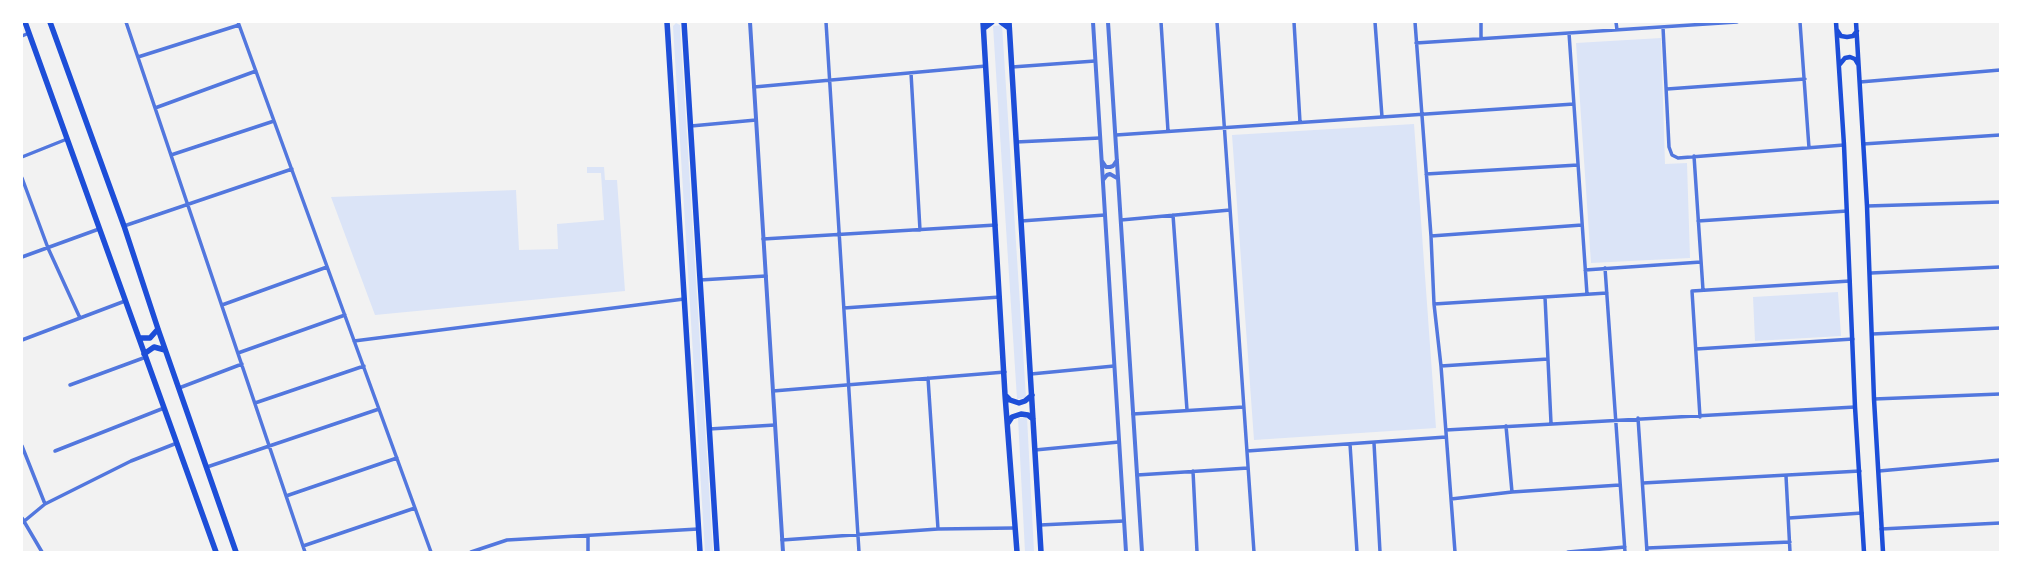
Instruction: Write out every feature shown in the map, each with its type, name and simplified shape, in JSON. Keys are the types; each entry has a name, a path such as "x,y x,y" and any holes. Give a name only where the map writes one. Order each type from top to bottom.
{"main road":[{"path":"25,22 216,552"},
{"path":"50,22 124,226 165,350 236,552"},
{"path":"678,22 684,24 717,552"},
{"path":"992,22 984,25 1005,372 1005,395 1017,552"},
{"path":"1001,22 1009,29"},
{"path":"1009,22 1041,552"},
{"path":"1836,22 1844,145 1855,407 1865,551"},
{"path":"1856,22 1871,273 1874,400 1879,471 1882,551"},
{"path":"669,23 700,552"},
{"path":"1837,28 1839,34 1844,37 1853,36 1857,31"},
{"path":"1839,67 1842,60 1847,57 1855,59 1859,65"},
{"path":"139,338 150,338 158,329"},
{"path":"145,355 154,347 165,350"},
{"path":"1005,395 1010,400 1019,403 1025,401 1032,395"},
{"path":"1008,422 1015,415 1021,414 1028,415 1033,419"}],"street":[{"path":"126,22 305,552"},
{"path":"750,22 783,552"},
{"path":"826,22 860,552"},
{"path":"1093,22 1126,552"},
{"path":"1108,22 1142,552"},
{"path":"1161,22 1168,131"},
{"path":"1217,22 1254,552"},
{"path":"1294,22 1300,122"},
{"path":"1375,22 1382,117"},
{"path":"1415,22 1431,236 1434,304 1441,366 1455,552"},
{"path":"1481,22 1482,39"},
{"path":"1616,22 1617,30"},
{"path":"1416,43 1664,27 1701,23 1737,22"},
{"path":"1800,22 1809,148"},
{"path":"138,57 239,23 431,552"},
{"path":"1664,27 1668,89 1669,146 1672,154 1678,158 1844,145"},
{"path":"22,36 29,33"},
{"path":"1569,33 1587,294"},
{"path":"1012,67 1095,61"},
{"path":"754,87 986,66"},
{"path":"1860,82 2000,70"},
{"path":"155,108 256,71"},
{"path":"912,73 920,230"},
{"path":"1668,89 1805,79"},
{"path":"1116,135 1574,104"},
{"path":"691,126 756,120"},
{"path":"171,155 274,121"},
{"path":"1864,144 2000,135"},
{"path":"1016,142 1100,138"},
{"path":"22,157 67,139"},
{"path":"1694,156 1703,290"},
{"path":"1102,161 1103,164 1110,167 1116,163 1117,159"},
{"path":"1426,174 1578,166"},
{"path":"124,226 292,169"},
{"path":"1103,181 1107,175 1110,174 1117,176 1118,180"},
{"path":"22,178 48,248 80,318"},
{"path":"1867,206 2000,202"},
{"path":"1121,220 1230,210"},
{"path":"1698,221 1847,211"},
{"path":"1021,221 1105,215"},
{"path":"1173,215 1187,410"},
{"path":"764,239 996,225"},
{"path":"1431,236 1582,225"},
{"path":"22,257 100,229"},
{"path":"1585,270 1701,262"},
{"path":"222,305 328,267"},
{"path":"1871,273 2000,267"},
{"path":"1605,268 1625,552"},
{"path":"700,280 766,276"},
{"path":"1700,417 1692,291 1850,281"},
{"path":"1434,304 1607,293"},
{"path":"844,308 1000,297"},
{"path":"1544,297 1551,423"},
{"path":"354,341 684,298"},
{"path":"22,340 125,300"},
{"path":"238,353 345,315"},
{"path":"1872,334 2000,328"},
{"path":"1696,349 1853,339"},
{"path":"70,386 145,355"},
{"path":"1441,366 1548,359"},
{"path":"179,388 242,364"},
{"path":"255,403 364,366"},
{"path":"1031,374 1114,366"},
{"path":"773,391 1005,372"},
{"path":"928,378 938,529"},
{"path":"1874,400 2000,394"},
{"path":"1133,414 1244,407"},
{"path":"1446,430 1638,418 1700,417 1855,407"},
{"path":"55,451 164,408"},
{"path":"207,467 379,409"},
{"path":"1638,418 1647,550 1790,542"},
{"path":"709,429 775,425"},
{"path":"1506,426 1512,492"},
{"path":"1247,450 1374,443 1446,437"},
{"path":"1035,450 1119,442"},
{"path":"23,523 45,504 131,461 176,443"},
{"path":"1374,443 1380,552"},
{"path":"1350,444 1357,552"},
{"path":"22,446 45,504"},
{"path":"286,496 397,458"},
{"path":"1879,471 2000,460"},
{"path":"1137,475 1248,468"},
{"path":"1643,483 1860,471"},
{"path":"1193,472 1197,552"},
{"path":"1786,476 1790,552"},
{"path":"1451,498 1512,492 1620,485"},
{"path":"303,546 415,508"},
{"path":"1789,518 1862,513"},
{"path":"22,518 23,523 42,552"},
{"path":"1040,525 1124,521"},
{"path":"1881,529 2000,523"},
{"path":"782,540 938,529 1014,528"},
{"path":"471,552 507,540 698,530"},
{"path":"588,536 588,552"},
{"path":"1568,552 1625,547"}],"shaded area":[{"path":"676,23 680,25 713,552 705,552 673,26"},
{"path":"1002,25 1026,398 1017,399 993,26"},
{"path":"1661,38 1665,164 1687,163 1690,258 1591,263 1576,43"},
{"path":"1414,124 1436,428 1254,440 1232,135"},
{"path":"587,167 604,167 605,180 617,180 625,291 375,315 331,197 516,190 519,250 558,249 557,224 604,220 601,173 587,173"},
{"path":"1838,292 1841,336 1755,341 1753,297"},
{"path":"1027,417 1034,552 1025,552 1018,418"}]}
